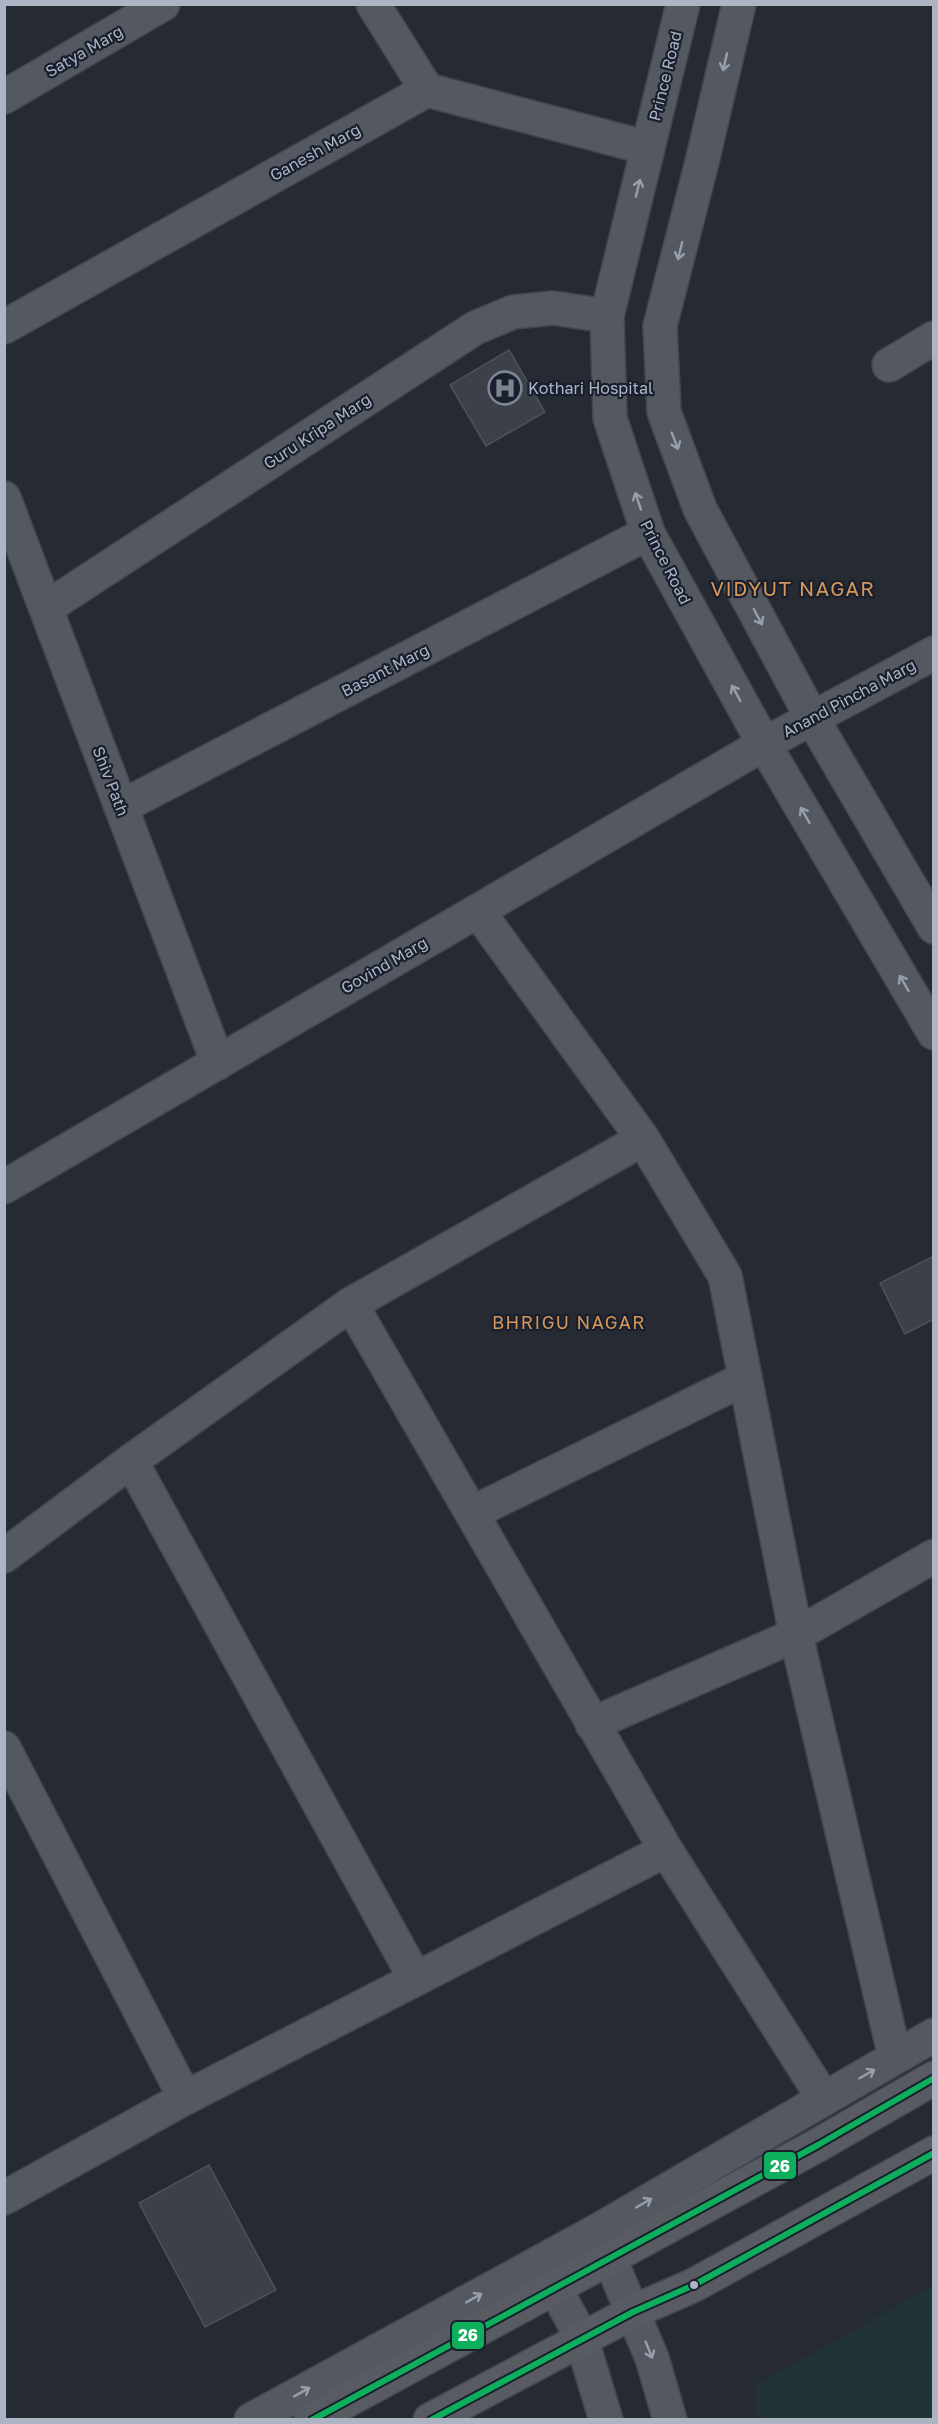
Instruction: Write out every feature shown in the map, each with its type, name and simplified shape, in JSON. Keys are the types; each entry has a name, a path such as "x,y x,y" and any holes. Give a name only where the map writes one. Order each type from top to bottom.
{"highway":[{"path":"311,2420 545,2275 602,2244 818,2145 933,2078"},
{"path":"430,2420 633,2312 694,2285 933,2153"}],"street":[{"name":"Satya Marg","path":"4,97 163,4"},
{"path":"373,4 427,90 648,148"},
{"name":"Prince Road","path":"683,4 607,316 610,418 648,533 764,744 933,1033"},
{"path":"739,4 660,326 664,412 700,509 813,718 933,927"},
{"name":"Ganesh Marg","path":"4,327 427,90"},
{"name":"Guru Kripa Marg","path":"46,608 475,328 513,312 553,308 607,316"},
{"path":"890,365 933,338"},
{"name":"Shiv Path","path":"4,498 218,1063"},
{"name":"Basant Marg","path":"121,807 648,533"},
{"name":"Anand Pincha Marg","path":"764,744 933,653"},
{"name":"Govind Marg","path":"4,1187 764,744"},
{"path":"478,911 643,1138 725,1276 796,1635 895,2057"},
{"path":"4,1556 131,1461 351,1304 643,1138"},
{"path":"351,1304 666,1850 824,2099"},
{"path":"472,1513 744,1379"},
{"path":"131,1461 415,1978"},
{"path":"592,1724 796,1635 933,1556"},
{"path":"4,1748 185,2098"},
{"path":"4,2198 185,2098 666,1850"},
{"path":"670,2420 652,2358 602,2244 824,2099 933,2035"},
{"path":"251,2420 545,2275 581,2339 606,2420"}],"shaded area":[{"path":"933,2286 933,2419 755,2419 755,2386"}],"building":[{"path":"509,350 545,412 486,446 450,385"},
{"path":"934,1256 934,1319 905,1334 880,1283"},
{"path":"209,2165 276,2290 205,2327 139,2203"}],"transit line":[{"name":"26","path":"312,2420 818,2145 934,2078"},
{"name":"26","path":"431,2420 633,2312 694,2285 934,2153"}],"place":[{"name":"Kothari Hospital","path":"505,388"}],"district":[{"name":"VIDYUT NAGAR","path":"793,589"},
{"name":"BHRIGU NAGAR","path":"569,1323"}]}
